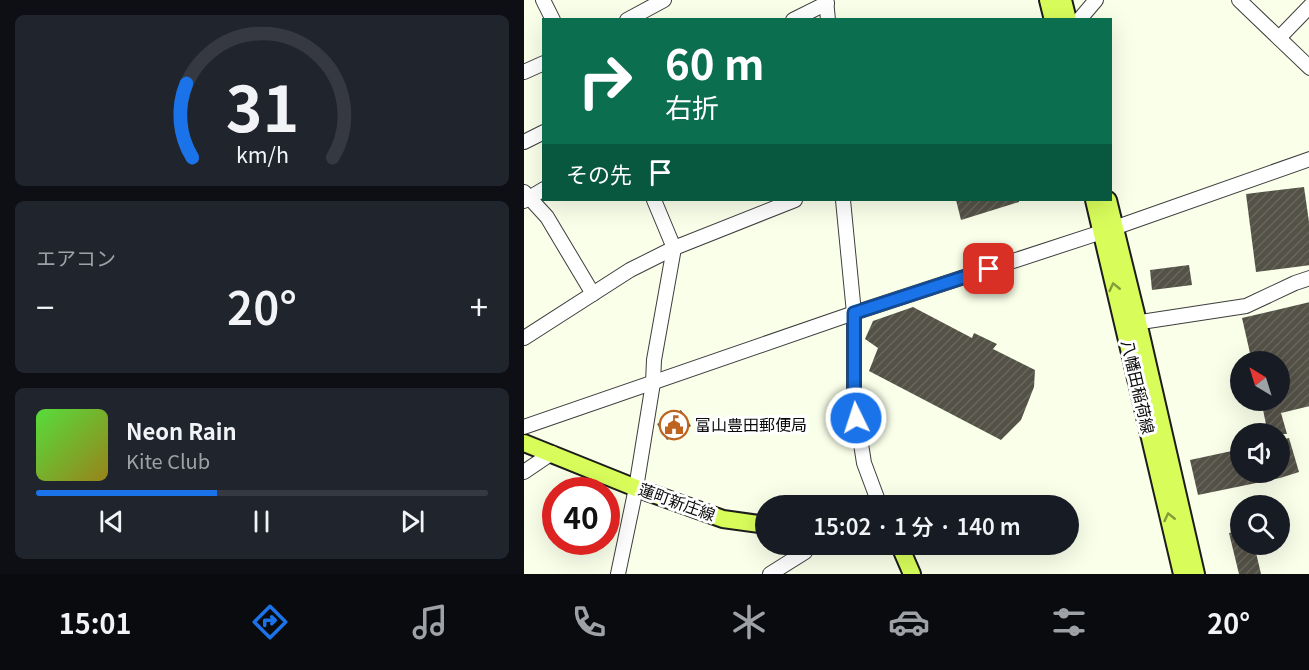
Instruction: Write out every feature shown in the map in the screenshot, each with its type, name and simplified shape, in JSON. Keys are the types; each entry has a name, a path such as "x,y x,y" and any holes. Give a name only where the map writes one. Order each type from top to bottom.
{"main road":[{"path":"1048,0 1052,18"},
{"path":"1063,0 1068,18"},
{"name":"八幡田稲荷線","path":"1094,201 1107,230 1196,574"},
{"name":"八幡田稲荷線","path":"1107,230 1108,201"},
{"name":"八幡田稲荷線","path":"1131,324 1182,574"},
{"name":"蓮町新庄線","path":"524,443 636,488 723,519 755,523"},
{"path":"904,555 912,574"}],"street":[{"path":"543,0 552,18"},
{"path":"631,18 664,0"},
{"path":"1081,18 1096,0"},
{"path":"1239,0 1310,68"},
{"path":"797,18 826,2 828,18"},
{"path":"1279,38 1310,6"},
{"path":"524,72 542,64"},
{"path":"524,142 542,133"},
{"path":"524,427 1310,159"},
{"path":"542,190 526,196 547,217 593,294"},
{"path":"618,574 636,488 653,383 654,360 674,248 654,201"},
{"path":"524,338 630,270 674,248 792,201"},
{"path":"843,201 854,313 854,399 857,428 864,463 876,495"},
{"path":"1131,324 1246,306 1310,278"},
{"path":"524,472 552,453"},
{"path":"770,574 800,555"}],"building":[{"path":"1304,187 1310,229 1310,265 1256,272 1246,194"},
{"path":"956,201 1019,201 1019,202 961,220"},
{"path":"1189,265 1192,285 1152,290 1150,270"},
{"path":"1310,302 1310,406 1290,411 1290,351 1250,351 1242,318"},
{"path":"913,307 972,338 974,333 997,344 993,349 1035,370 1034,387 1021,420 1001,440 869,371 878,348 865,339 873,321"},
{"path":"681,410 691,426 667,440 657,424"},
{"path":"1263,411 1289,411 1281,413 1284,423 1266,423"},
{"path":"1290,441 1299,472 1290,475"},
{"path":"1230,451 1230,483 1256,483 1198,495 1190,460"},
{"path":"1234,555 1257,555 1261,574 1239,574"}],"place":[{"name":"富山豊田郵便局","path":"674,425"}],"route":[{"path":"856,418 854,313 989,269"}]}
